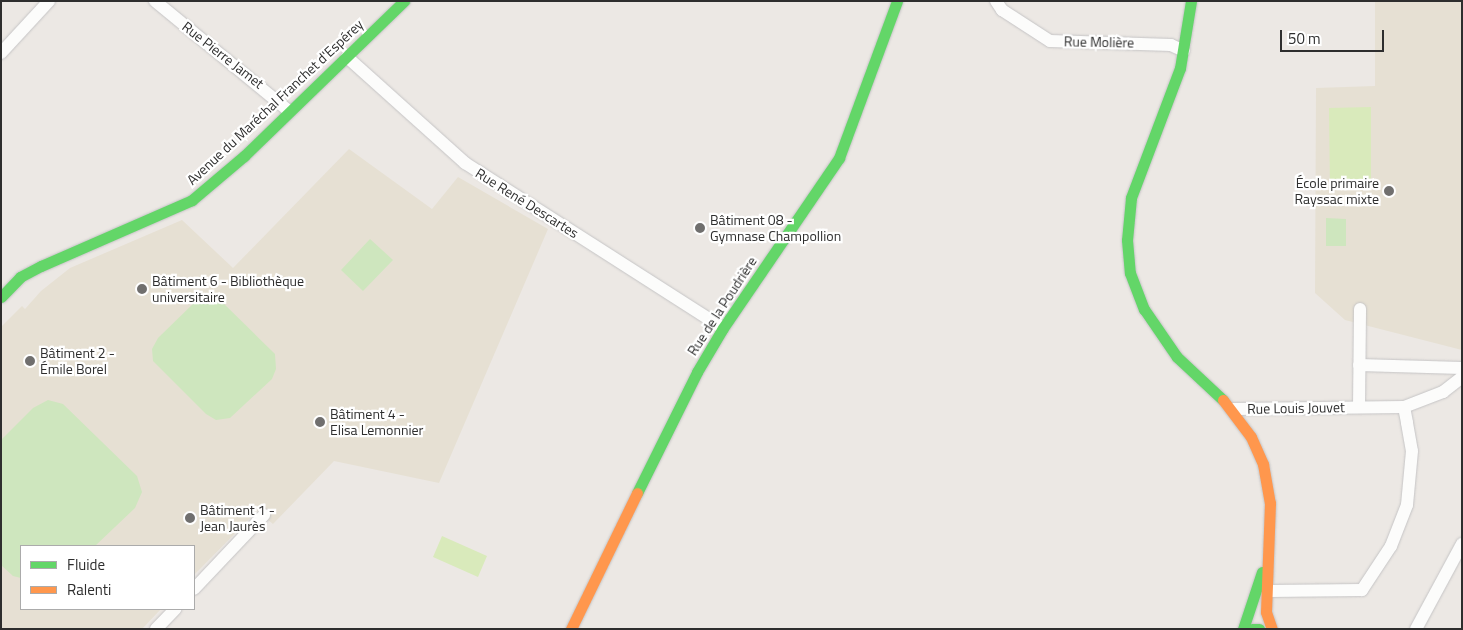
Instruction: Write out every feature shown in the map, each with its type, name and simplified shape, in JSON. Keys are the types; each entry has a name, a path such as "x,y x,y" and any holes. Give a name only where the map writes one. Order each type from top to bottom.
{"street":[{"path":"1,53 49,1"},
{"name":"Rue Pierre Jamet","path":"155,1 289,111"},
{"name":"Avenue du Maréchal Franchet d'Espérey","path":"1,297 20,277 41,266 192,200 244,156 404,1"},
{"name":"Rue de la Poudrière","path":"571,629 697,372 723,328 839,158 897,1"},
{"name":"Rue Molière","path":"996,1 1002,10 1050,41 1146,43 1171,45 1184,51"},
{"path":"1191,1 1184,51 1131,198 1127,240 1130,273 1144,309 1177,357 1233,409 1251,437 1263,464 1270,503 1266,612 1272,629"},
{"name":"Rue René Descartes","path":"347,57 465,163 723,328"},
{"name":"Rue Louis Jouvet","path":"1359,407 1360,309"},
{"path":"1359,365 1462,368"},
{"name":"Rue Louis Jouvet","path":"1233,409 1404,407 1443,392 1462,377"},
{"path":"1268,591 1362,590 1391,546 1407,505 1412,451 1404,407"},
{"path":"195,588 264,515"},
{"path":"1416,629 1462,544"},
{"path":"1243,629 1268,556"},
{"path":"156,629 174,610"},
{"path":"1252,629 1259,629"}],"shaded area":[{"name":"École primaire Rayssac mixte","path":"1375,1 1462,1 1462,350 1345,320 1315,293 1316,88 1375,86"},
{"path":"349,149 432,209 458,177 548,229 439,483 334,461 273,524 257,511 195,574 195,545 20,545 20,610 160,610 142,629 1,629 1,327 22,306 25,309 41,291 70,268 182,220 233,268"}],"green space":[{"path":"1371,107 1371,190 1330,190 1329,108"},
{"path":"1326,218 1346,219 1346,246 1326,246"},
{"path":"370,239 393,260 363,291 341,270"},
{"path":"208,297 219,299 275,354 276,369 272,379 230,418 216,420 206,414 153,361 152,349 158,338 197,300"},
{"path":"48,400 63,404 137,476 142,492 135,508 96,545 20,545 20,578 13,576 1,565 1,440 33,408"},
{"path":"442,536 487,556 478,577 433,557"}],"traffic: fast":[{"path":"1,297 20,277 41,266 192,200 244,156 404,1"},
{"path":"637,493 697,372 723,328 839,158 897,1"},
{"path":"1191,1 1180,68 1131,198 1127,240 1130,273 1144,309 1177,357 1223,400"},
{"path":"1243,629 1262,572"},
{"path":"1252,629 1259,629"}],"traffic: slow":[{"path":"1223,400 1251,437 1263,464 1270,503 1266,612 1272,629"},
{"path":"571,629 637,493"}],"place":[{"name":"École primaire Rayssac mixte","path":"1389,191"},
{"name":"Bâtiment 08 - Gymnase Champollion","path":"700,228"},
{"name":"Bâtiment 6 - Bibliothèque universitaire","path":"142,289"},
{"name":"Bâtiment 2 - Émile Borel","path":"30,361"},
{"name":"Bâtiment 4 - Elisa Lemonnier","path":"320,422"},
{"name":"Bâtiment 1 - Jean Jaurès","path":"190,518"}]}
